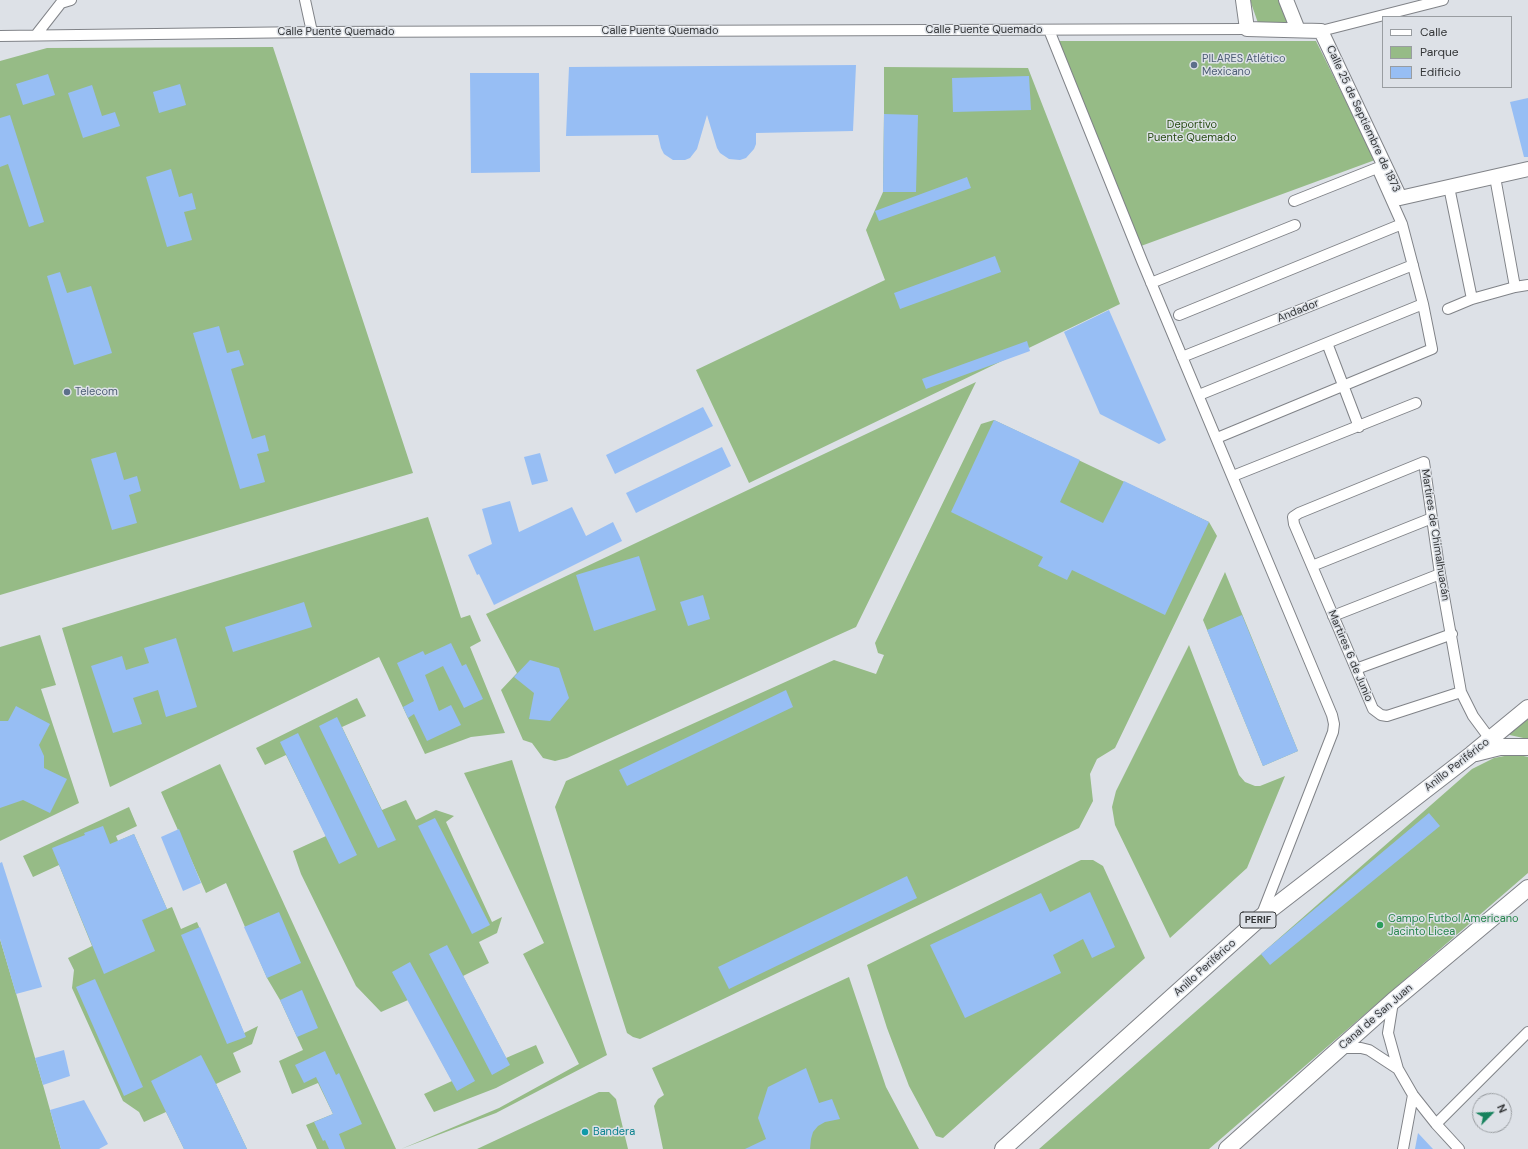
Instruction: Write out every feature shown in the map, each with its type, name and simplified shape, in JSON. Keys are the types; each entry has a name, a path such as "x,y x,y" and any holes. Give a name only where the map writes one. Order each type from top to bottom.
{"main road":[{"name":"Anillo Periférico","path":"1003,1149 1261,917 1472,754 1528,708"},
{"path":"1472,754 1500,747 1528,747"},
{"name":"Canal de San Juan","path":"1227,1149 1393,1001 1528,888"}],"street":[{"path":"36,35 61,2 71,0"},
{"path":"304,0 312,32"},
{"path":"1243,0 1247,29"},
{"path":"1286,0 1298,30"},
{"path":"1321,31 1442,0"},
{"name":"Calle Puente Quemado","path":"0,36 312,32 1247,29 1321,31"},
{"path":"1049,30 1151,283 1332,715 1334,724 1330,740 1261,917"},
{"name":"Calle 25 de Septiembre de 1873","path":"1321,31 1396,200 1528,169"},
{"path":"1217,438 1432,349 1423,304 1396,200 1378,168 1294,201"},
{"path":"1495,177 1515,287"},
{"path":"1449,187 1472,299"},
{"path":"1179,315 1402,224"},
{"path":"1151,283 1295,225"},
{"name":"Andador","path":"1182,357 1413,265"},
{"path":"1448,309 1472,299 1515,287 1528,285"},
{"path":"1199,396 1423,304"},
{"path":"1327,343 1359,427"},
{"path":"1233,476 1416,403"},
{"name":"Martires de Chimalhuacán","path":"1293,517 1299,513 1424,462 1440,574 1452,634 1461,692 1473,716 1490,739"},
{"name":"Martires 6 de Junio","path":"1293,517 1294,524 1373,709 1381,715 1387,716 1461,692"},
{"path":"1312,566 1432,518"},
{"path":"1333,616 1440,574"},
{"path":"1356,669 1452,634"},
{"path":"1393,1001 1388,1033 1398,1069 1413,1095 1436,1124 1459,1149"},
{"path":"1436,1124 1528,1032"},
{"path":"1339,1048 1361,1048 1370,1050 1398,1069"},
{"path":"1403,1149 1413,1095"}],"green space":[{"path":"1250,0 1282,0 1295,28 1258,23"},
{"name":"Deportivo Puente Quemado","path":"1057,41 1316,41 1375,160 1141,246"},
{"path":"273,47 413,473 0,595 0,61 47,48"},
{"path":"884,67 1028,68 1120,304 749,483 696,370 885,280 866,230 883,192"},
{"path":"976,382 856,627 567,758 555,761 543,758 532,743 523,740 501,690 517,673 486,614"},
{"path":"994,420 1209,522 1217,536 1115,748 1097,759 1090,774 1093,801 1079,828 640,1039 633,1037 627,1033 555,807 566,781 834,660 876,674 884,655 878,653 875,643 981,424"},
{"path":"428,517 461,618 470,615 481,641 470,647 505,733 471,737 425,754 379,657 110,787 62,628"},
{"path":"1225,572 1298,751 1263,766 1203,620"},
{"path":"40,635 56,685 41,689 79,803 0,841 0,647"},
{"path":"1189,645 1239,775 1245,782 1255,786 1260,786 1285,776 1247,868 1170,938 1115,825 1112,807 1116,791"},
{"path":"357,698 366,716 342,727 382,810 406,800 416,820 436,810 454,816 446,822 492,922 502,917 497,933 479,942 489,963 463,976 506,1058 536,1045 544,1063 496,1088 434,1112 424,1094 452,1081 408,1000 381,1012 356,986 301,874 293,851 326,836 286,755 265,765 256,748"},
{"path":"1528,717 1528,739 1505,734"},
{"path":"1515,754 1528,757 1528,873 1209,1149 1039,1149 1472,769 1494,758"},
{"path":"512,760 607,1055 496,1113 401,1149 499,1108 579,1064 523,954 544,943 464,773"},
{"path":"220,764 396,1149 317,1149 306,1125 333,1114 318,1083 292,1094 279,1061 303,1050 280,1000 267,978 226,883 206,893 161,792"},
{"path":"129,807 137,826 116,836 118,841 134,834 167,909 172,907 181,929 197,922 244,1033 258,1026 252,1044 233,1053 241,1072 216,1084 247,1149 184,1149 166,1112 144,1122 139,1112 123,1101 72,988 74,970 68,958 92,946 59,865 33,877 23,856"},
{"path":"1081,860 1093,860 1103,866 1145,958 943,1138 936,1136 909,1086 887,1028 867,965"},
{"path":"0,939 43,1085 61,1149 0,1149"},
{"path":"849,977 886,1087 919,1149 663,1149 654,1106 658,1099 664,1095 652,1068"},
{"path":"599,1092 609,1092 616,1099 628,1149 477,1149"}],"building":[{"path":"856,65 853,131 756,133 756,144 754,149 746,158 740,160 729,159 720,153 717,148 707,115 697,149 690,158 685,160 673,160 664,154 658,135 566,136 569,67"},
{"path":"470,73 539,73 540,172 471,173"},
{"path":"48,74 55,95 23,105 16,84"},
{"path":"1029,76 1031,110 953,112 952,78"},
{"path":"180,84 186,105 159,113 153,92"},
{"path":"92,85 102,116 115,112 120,126 83,138 68,93"},
{"path":"1528,98 1528,157 1524,157 1510,102"},
{"path":"884,114 918,115 916,192 883,192"},
{"path":"10,115 44,222 29,227 8,164 0,167 0,118"},
{"path":"171,169 179,197 192,193 196,209 184,212 192,240 167,247 146,177"},
{"path":"967,177 971,188 879,221 875,211"},
{"path":"995,256 1001,272 900,309 894,293"},
{"path":"60,272 67,293 91,286 112,353 74,365 47,276"},
{"path":"1109,310 1166,440 1159,444 1100,414 1064,332"},
{"path":"219,326 227,353 239,350 244,365 231,369 252,439 265,435 269,451 257,454 265,482 240,489 193,333"},
{"path":"1027,341 1030,351 926,389 922,379"},
{"path":"703,407 713,426 615,474 606,455"},
{"path":"994,420 1080,460 1060,502 1103,523 1124,481 1209,522 1165,615 1072,570 1067,580 1038,566 1043,557 951,512"},
{"path":"722,447 731,466 636,513 626,493"},
{"path":"116,452 124,480 137,476 141,491 129,495 137,523 112,530 91,459"},
{"path":"540,453 548,481 532,485 524,457"},
{"path":"510,501 519,532 572,507 586,536 613,522 622,541 494,605 479,574 477,575 468,555 492,544 482,509"},
{"path":"639,556 656,610 594,631 576,575"},
{"path":"703,595 710,619 688,626 680,602"},
{"path":"304,602 312,627 233,652 225,627"},
{"path":"1242,615 1298,751 1263,766 1207,630"},
{"path":"176,638 197,707 166,717 158,690 133,698 142,724 113,733 91,666 122,656 126,670 149,663 144,648"},
{"path":"451,643 462,666 466,664 483,699 464,708 443,666 425,675 439,711 451,705 461,725 427,741 414,714 408,718 403,707 414,701 397,663 423,651 425,655"},
{"path":"530,660 559,668 569,698 550,721 529,719 534,693 514,677"},
{"path":"786,690 793,707 627,786 619,770"},
{"path":"16,706 50,724 39,745 44,756 44,768 67,779 50,813 23,800 0,808 0,721 8,721"},
{"path":"337,717 396,840 378,848 319,726"},
{"path":"298,733 357,855 339,864 280,742"},
{"path":"1429,813 1440,826 1270,965 1261,954"},
{"path":"435,818 490,925 472,934 418,826"},
{"path":"103,826 110,844 134,834 167,909 142,920 155,951 104,974 52,848"},
{"path":"179,829 201,883 183,891 161,837"},
{"path":"2,862 42,987 16,994 0,939 0,863"},
{"path":"907,876 917,898 729,989 718,967"},
{"path":"1090,892 1115,947 1092,958 1083,939 1053,955 1061,973 965,1018 930,945 1041,893 1050,912"},
{"path":"279,912 301,963 267,978 244,927"},
{"path":"200,927 246,1037 227,1044 181,935"},
{"path":"447,945 510,1065 492,1075 429,954"},
{"path":"410,962 475,1081 457,1091 392,972"},
{"path":"95,979 143,1087 124,1096 76,987"},
{"path":"302,990 318,1028 297,1037 280,1000"},
{"path":"64,1050 70,1076 43,1085 35,1058"},
{"path":"325,1051 336,1075 339,1073 362,1124 339,1134 345,1149 329,1149 325,1140 323,1141 314,1122 333,1114 316,1077 304,1083 295,1065"},
{"path":"201,1055 247,1149 184,1149 151,1081"},
{"path":"806,1068 819,1103 832,1099 840,1119 825,1122 818,1126 813,1132 810,1149 745,1149 766,1139 758,1118 768,1087"},
{"path":"84,1100 108,1144 99,1149 61,1149 50,1110"},
{"path":"1418,1133 1433,1149 1415,1149"}],"place":[{"name":"PILARES Atlético Mexicano","path":"1194,65"},
{"name":"Telecom","path":"67,392"},
{"name":"Campo Futbol Americano Jacinto Licea","path":"1380,925"},
{"name":"Bandera","path":"585,1132"}]}
